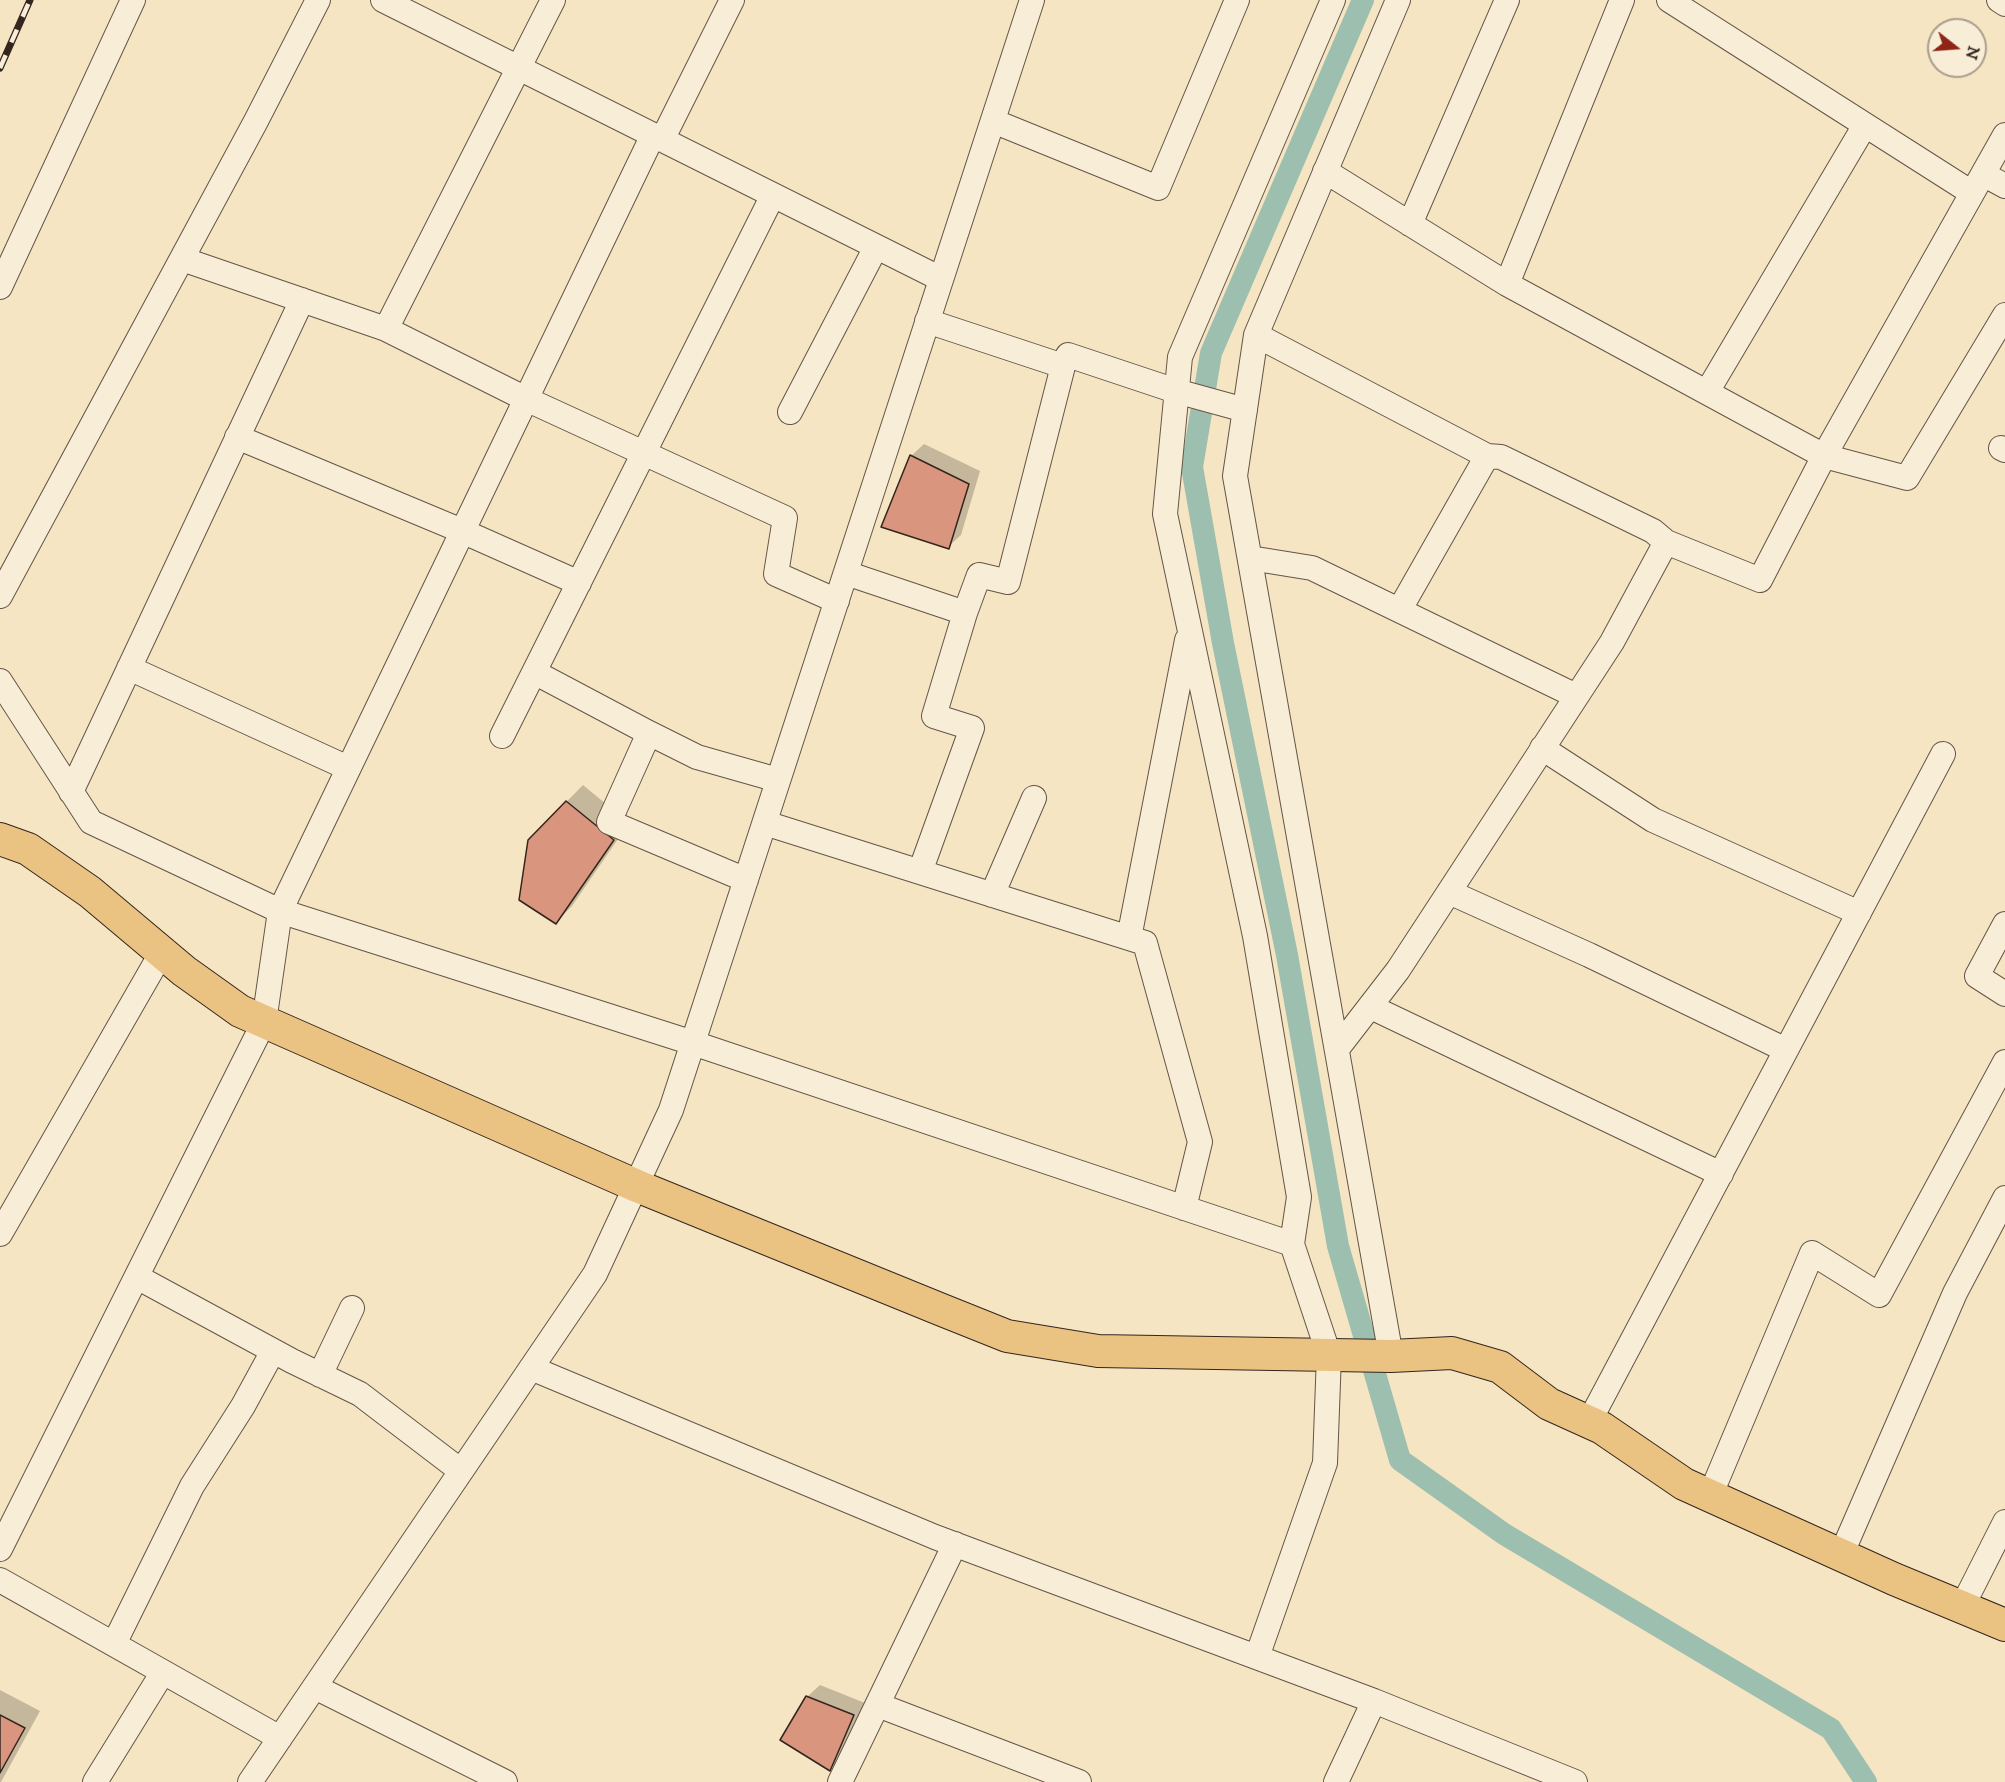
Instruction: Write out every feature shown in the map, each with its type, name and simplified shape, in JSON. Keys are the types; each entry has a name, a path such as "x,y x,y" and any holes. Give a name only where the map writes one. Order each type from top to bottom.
{"main road":[{"path":"0,839 28,849 90,892 162,952 240,1011 637,1186 1006,1336 1098,1351 1391,1356 1452,1353 1500,1367 1549,1404 1602,1428 1684,1484 1841,1555 2005,1625"}],"street":[{"path":"0,286 133,0"},
{"path":"0,596 256,121 318,0"},
{"path":"383,0 941,279"},
{"path":"386,329 553,0"},
{"path":"0,1549 264,1022 280,910 526,399 657,137 732,0"},
{"path":"250,1782 595,1274 671,1110 1032,0"},
{"path":"993,121 1158,188 1237,0"},
{"path":"1257,1657 1325,1463 1329,1355 1292,1244 1299,1197 1255,936 1165,514 1180,357 1333,0"},
{"path":"1391,1356 1236,476 1256,335 1398,0"},
{"path":"1410,224 1507,0"},
{"path":"1508,284 1622,0"},
{"path":"1669,0 1865,125 1978,183 2005,186"},
{"path":"1999,0 2005,4"},
{"path":"1707,392 1865,125"},
{"path":"1256,335 1487,456 1501,457 1653,531 1666,542 1761,580 1824,456 2005,135"},
{"path":"1325,171 1508,284 1824,456 1907,478 2005,315"},
{"path":"502,736 773,195"},
{"path":"790,412 876,247"},
{"path":"182,259 386,329 526,399 785,518 776,574 837,600"},
{"path":"71,792 302,300"},
{"path":"927,321 1063,366"},
{"path":"920,872 972,728 934,716 979,575 1008,582 1063,366 1068,355 1176,391 1245,410"},
{"path":"237,437 462,531 579,583"},
{"path":"1400,609 1487,456"},
{"path":"1337,1049 1398,970 1612,642 1666,542"},
{"path":"1250,558 1312,568 1576,696"},
{"path":"846,573 965,613"},
{"path":"1128,938 1190,628"},
{"path":"129,668 348,768"},
{"path":"534,672 697,757 778,780"},
{"path":"0,681 91,822 280,910 693,1043 1292,1244"},
{"path":"649,733 609,822 746,880"},
{"path":"1542,748 1653,820 1859,913"},
{"path":"1589,1422 1943,754"},
{"path":"992,895 1034,798"},
{"path":"765,823 1145,943 1200,1142 1184,1208"},
{"path":"1449,892 1589,955 1786,1050"},
{"path":"2005,924 1977,976 2005,994"},
{"path":"0,1234 162,952"},
{"path":"1371,1005 1371,1007 1720,1174"},
{"path":"1710,1496 1812,1253 1879,1295 2005,1062"},
{"path":"1841,1555 1954,1293 2005,1198"},
{"path":"136,1277 360,1394 461,1471"},
{"path":"320,1375 352,1308"},
{"path":"114,1644 192,1486 243,1406 273,1350"},
{"path":"531,1368 955,1544 1374,1701 1575,1782"},
{"path":"1962,1607 2005,1522"},
{"path":"840,1782 955,1544"},
{"path":"0,1580 280,1738"},
{"path":"95,1782 163,1672"},
{"path":"315,1687 505,1782"},
{"path":"1336,1782 1374,1701"},
{"path":"878,1705 1079,1782"}],"building":[{"path":"910,455 969,484 949,549 881,527"},
{"path":"566,801 614,840 556,924 519,900 528,840"},
{"path":"806,1696 854,1715 830,1771 780,1740"},
{"path":"0,1715 25,1728 0,1773"}],"waterway":[{"path":"1363,0 1211,353 1192,467 1223,643 1287,955 1338,1246 1400,1460 1504,1534 1831,1729 1866,1782"}],"railway":[{"path":"0,68 30,0"}]}
